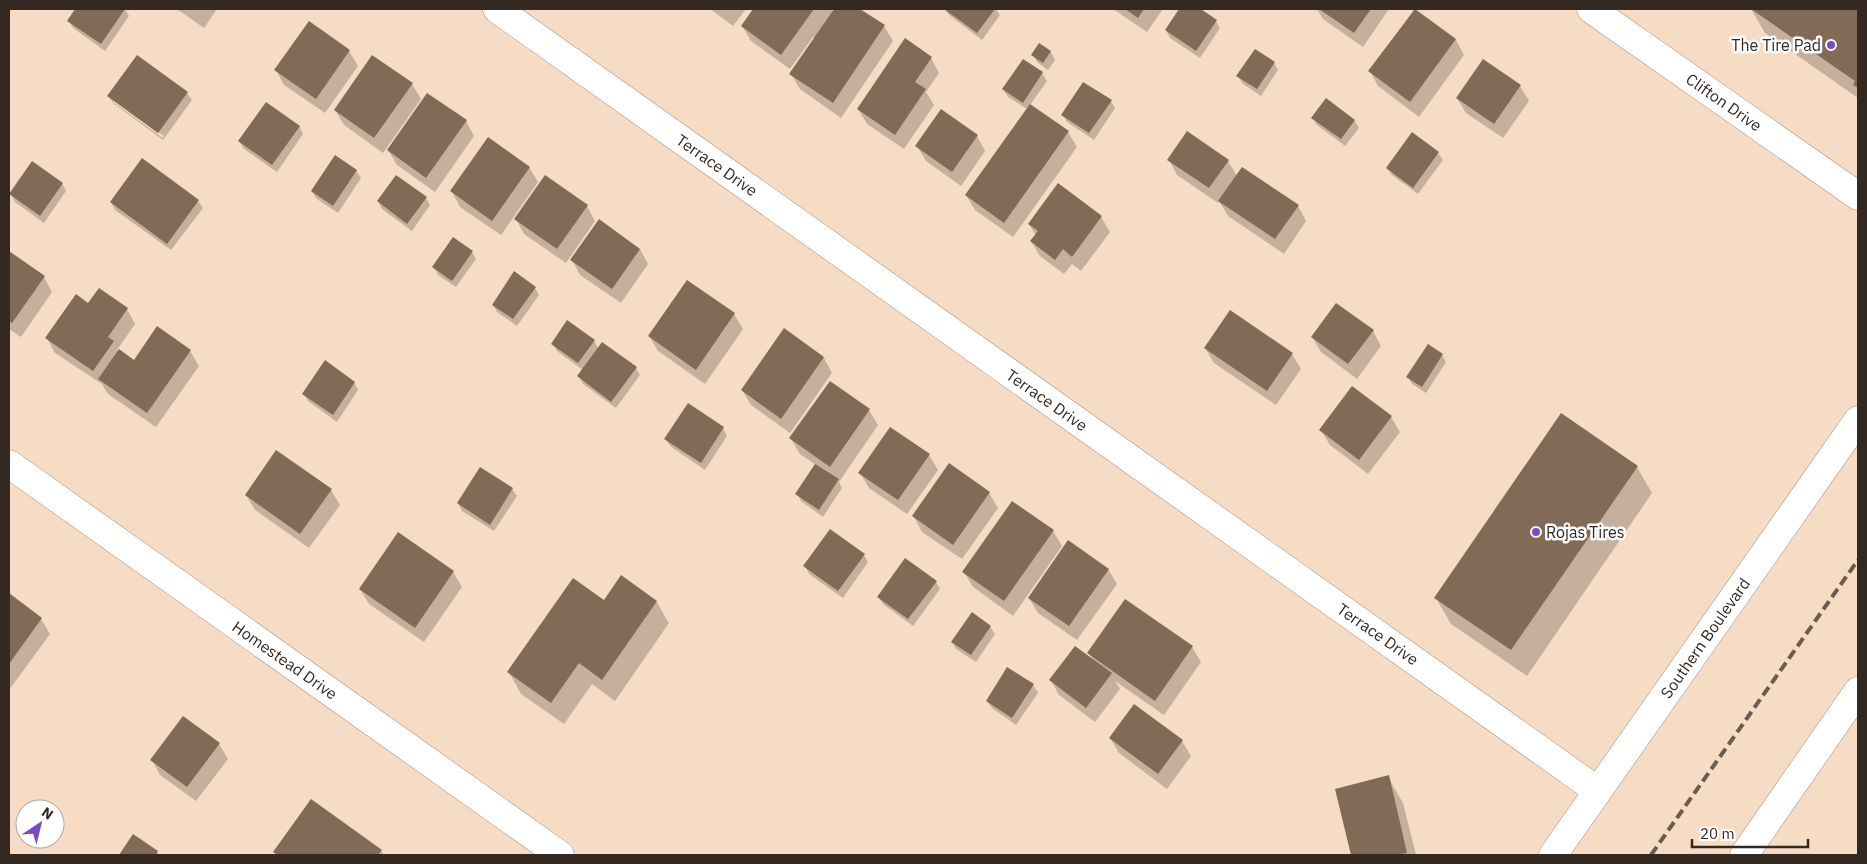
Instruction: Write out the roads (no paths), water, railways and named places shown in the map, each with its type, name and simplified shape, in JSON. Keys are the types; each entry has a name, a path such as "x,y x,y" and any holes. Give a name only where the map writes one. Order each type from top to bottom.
{"street":[{"name":"Terrace Drive","path":"497,9 1598,791"},
{"name":"Clifton Drive","path":"1591,9 1858,196"},
{"name":"Southern Boulevard","path":"1553,855 1858,420"},
{"name":"Homestead Drive","path":"9,464 560,855"},
{"path":"1744,855 1858,691"}],"railway":[{"path":"1651,855 1858,560"}],"place":[{"name":"The Tire Pad","path":"1831,45"},
{"name":"Rojas Tires","path":"1536,532"}]}
